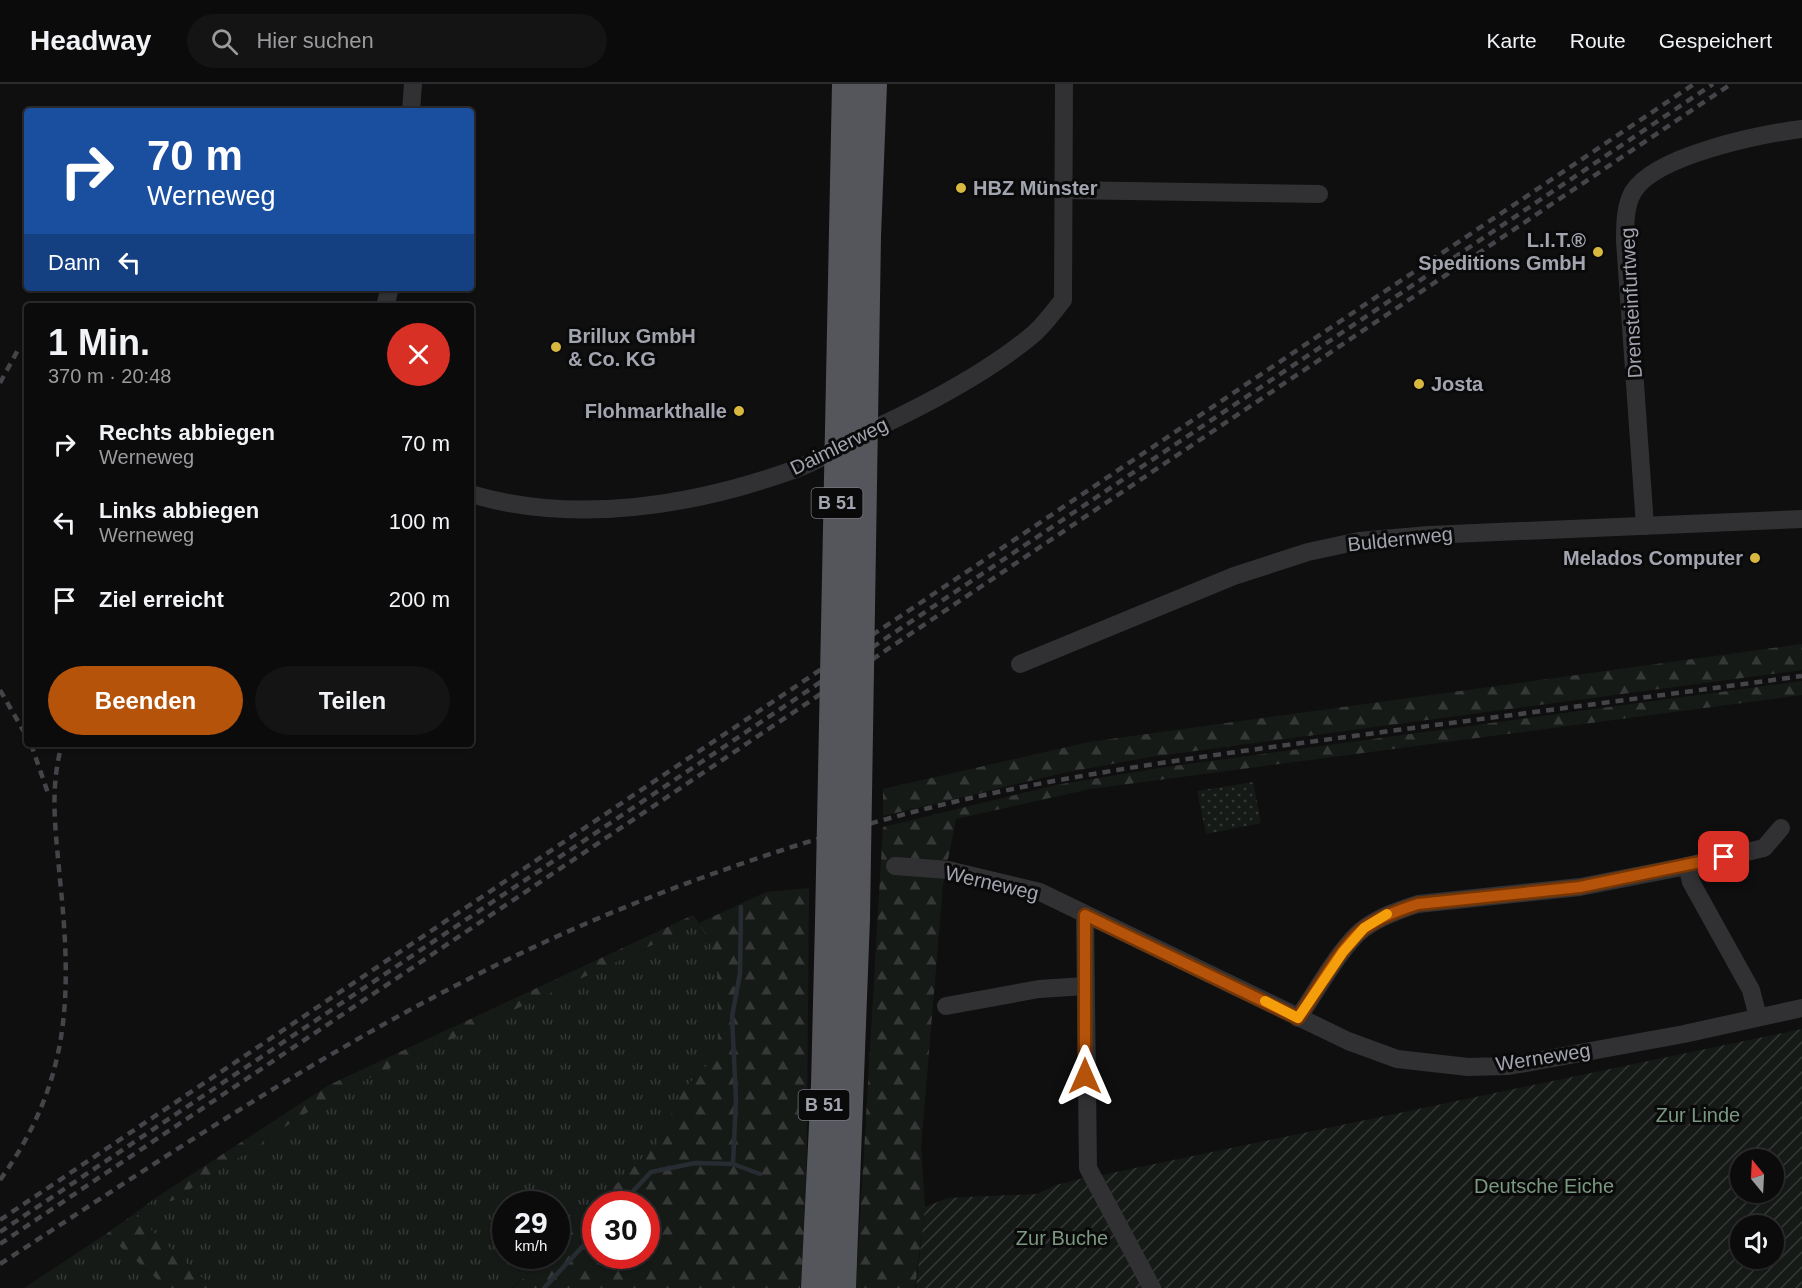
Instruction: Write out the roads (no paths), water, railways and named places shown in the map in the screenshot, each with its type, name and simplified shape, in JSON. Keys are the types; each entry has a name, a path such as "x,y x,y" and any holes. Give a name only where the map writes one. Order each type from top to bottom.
{"highway":[{"name":"B 51","path":"842,1288 846,84"},
{"name":"B 51","path":"815,1288 824,1108 843,920 873,84"}],"street":[{"path":"411,108 413,84"},
{"name":"Daimlerweg","path":"474,495 495,501 583,509 684,499 795,470 935,400 1031,337 1063,300 1064,84"},
{"name":"Drensteinfurtweg","path":"1645,526 1625,241 1630,200 1634,191 1648,176 1671,164 1722,146 1802,129"},
{"path":"1064,190 1319,194"},
{"name":"Buldernweg","path":"1020,664 1234,576 1273,562 1336,546 1429,535 1802,519"},
{"path":"1298,1018 1343,952 1364,928 1392,912 1418,904 1580,887 1686,866 1764,848 1781,828"},
{"name":"Werneweg","path":"896,866 948,870 1040,892 1298,1018 1348,1041 1397,1059 1477,1067 1509,1066 1802,1008"},
{"path":"1686,866 1691,882 1751,990 1758,1017"},
{"path":"1085,915 1088,1168 1152,1288"},
{"path":"946,1006 1039,988 1085,986"}],"waterway":[{"path":"633,1191 651,1172 695,1163 733,1164 736,1099 732,1017 740,973 741,907"},
{"path":"733,1164 760,1174"},
{"path":"544,1288 582,1247"}],"railway":[{"path":"0,1220 1694,84"},
{"path":"0,1232 1713,84"},
{"path":"0,1244 1731,84"},
{"path":"0,383 19,348"},
{"path":"0,1264 232,1114 389,1021 553,938 682,885 771,854 861,826 952,802 1096,774 1243,751 1802,676"},
{"path":"0,690 24,732"},
{"path":"32,747 49,796"},
{"path":"0,1180 41,1108 53,1072 61,1036 66,962 55,828 55,795 61,747"}],"place":[{"name":"HBZ Münster","path":"961,188"},
{"name":"L.I.T.® Speditions GmbH","path":"1598,252"},
{"name":"Brillux GmbH & Co. KG","path":"556,347"},
{"name":"Josta","path":"1419,384"},
{"name":"Flohmarkthalle","path":"739,411"},
{"name":"Melados Computer","path":"1755,558"}],"park label":[{"name":"Zur Linde","path":"1698,1115"},
{"name":"Deutsche Eiche","path":"1544,1186"},
{"name":"Zur Buche","path":"1062,1238"}]}
